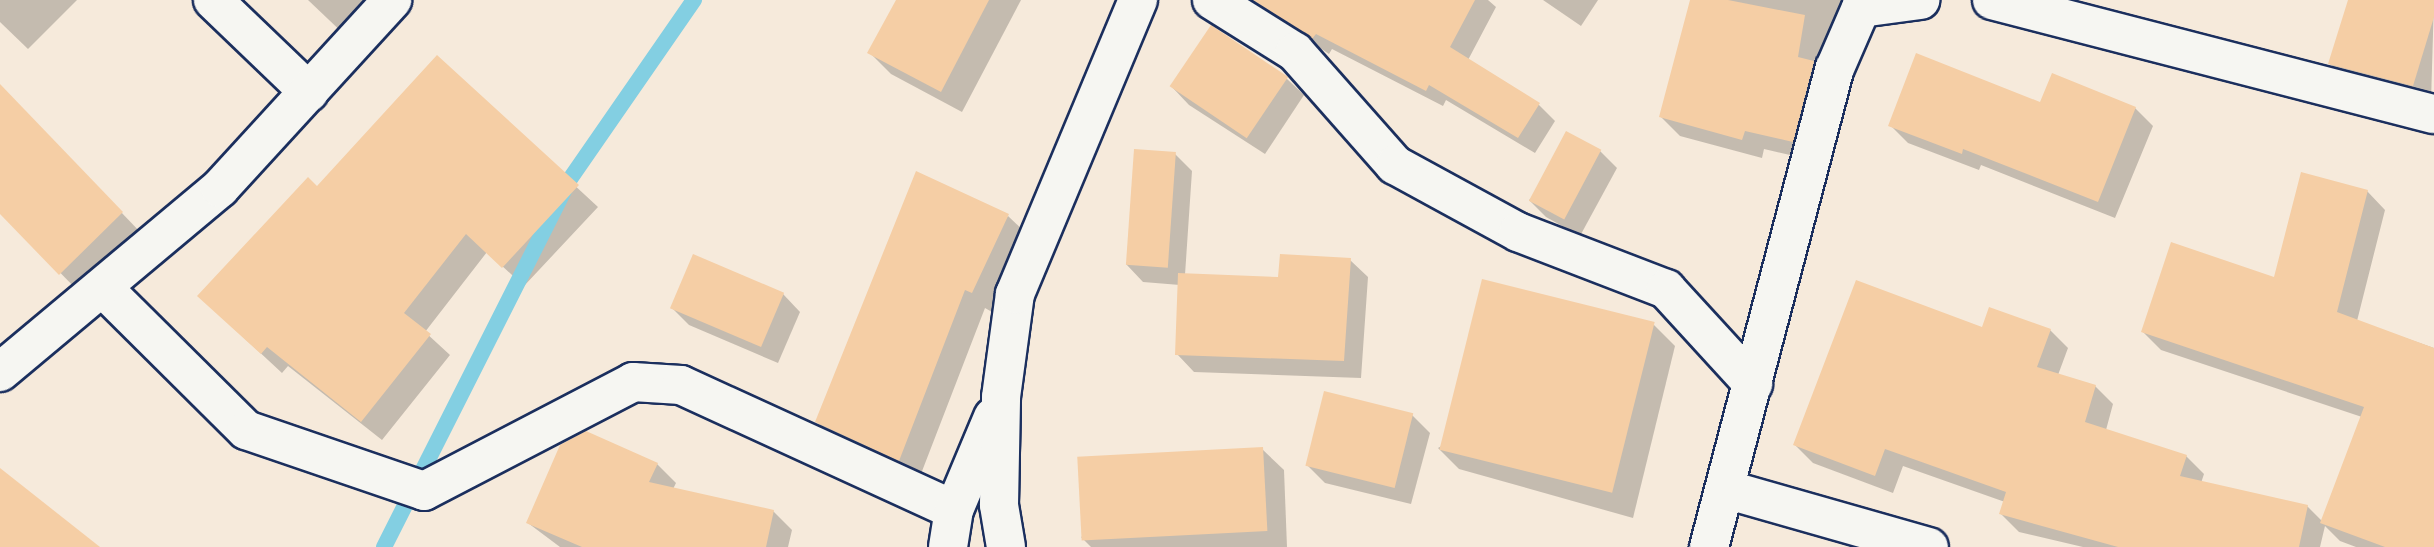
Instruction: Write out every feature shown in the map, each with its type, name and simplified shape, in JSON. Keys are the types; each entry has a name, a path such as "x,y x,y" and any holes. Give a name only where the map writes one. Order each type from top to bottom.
{"street":[{"path":"213,0 309,92"},
{"path":"0,372 104,289 220,188 392,0"},
{"path":"1006,547 999,505 1001,397 1015,294 1138,0"},
{"path":"1212,0 1295,52 1395,165 1518,232 1666,289 1753,384"},
{"path":"1709,547 1835,68 1861,8 1920,0"},
{"path":"1992,0 2434,114"},
{"path":"104,289 246,430 424,491 634,382 681,385 954,510"},
{"path":"948,547 954,510 1001,397"},
{"path":"1725,489 1929,547"}],"building":[{"path":"896,0 989,0 941,92 867,53"},
{"path":"1253,0 1475,0 1450,47 1540,103 1518,138 1429,85 1426,91 1316,34 1312,39"},
{"path":"1690,0 1728,0 1805,15 1798,57 1814,61 1793,142 1745,131 1742,140 1659,117"},
{"path":"2348,0 2434,0 2434,17 2413,86 2328,64"},
{"path":"1211,25 1288,77 1247,138 1170,86"},
{"path":"1916,53 2040,102 2052,73 2136,107 2098,202 1963,149 1962,154 1888,126"},
{"path":"437,55 579,185 502,268 466,234 404,313 431,334 361,422 267,347 261,354 197,296 308,177 317,186"},
{"path":"0,84 123,212 59,275 0,214"},
{"path":"1566,131 1601,150 1564,220 1529,201"},
{"path":"1134,149 1176,152 1168,268 1126,265"},
{"path":"916,171 1009,214 972,293 965,290 899,461 815,422"},
{"path":"2301,172 2368,190 2337,312 2434,348 2434,547 2385,547 2320,523 2364,407 2141,332 2171,242 2274,277"},
{"path":"693,254 784,293 761,347 670,308"},
{"path":"1280,254 1351,258 1344,361 1175,355 1178,273 1278,277"},
{"path":"1482,279 1655,322 1612,493 1439,450"},
{"path":"1856,280 1982,327 1989,307 2051,329 2037,367 2096,385 2085,422 2187,455 2180,476 2308,505 2299,547 2118,547 1999,514 2006,492 1885,449 1875,476 1793,445"},
{"path":"1324,391 1413,413 1395,488 1305,466"},
{"path":"586,431 658,463 649,482 774,510 766,547 582,547 526,523 560,445"},
{"path":"1263,447 1267,531 1082,541 1077,457"},
{"path":"0,468 100,547 0,547"}],"waterway":[{"path":"384,547 570,179 694,0"}]}
